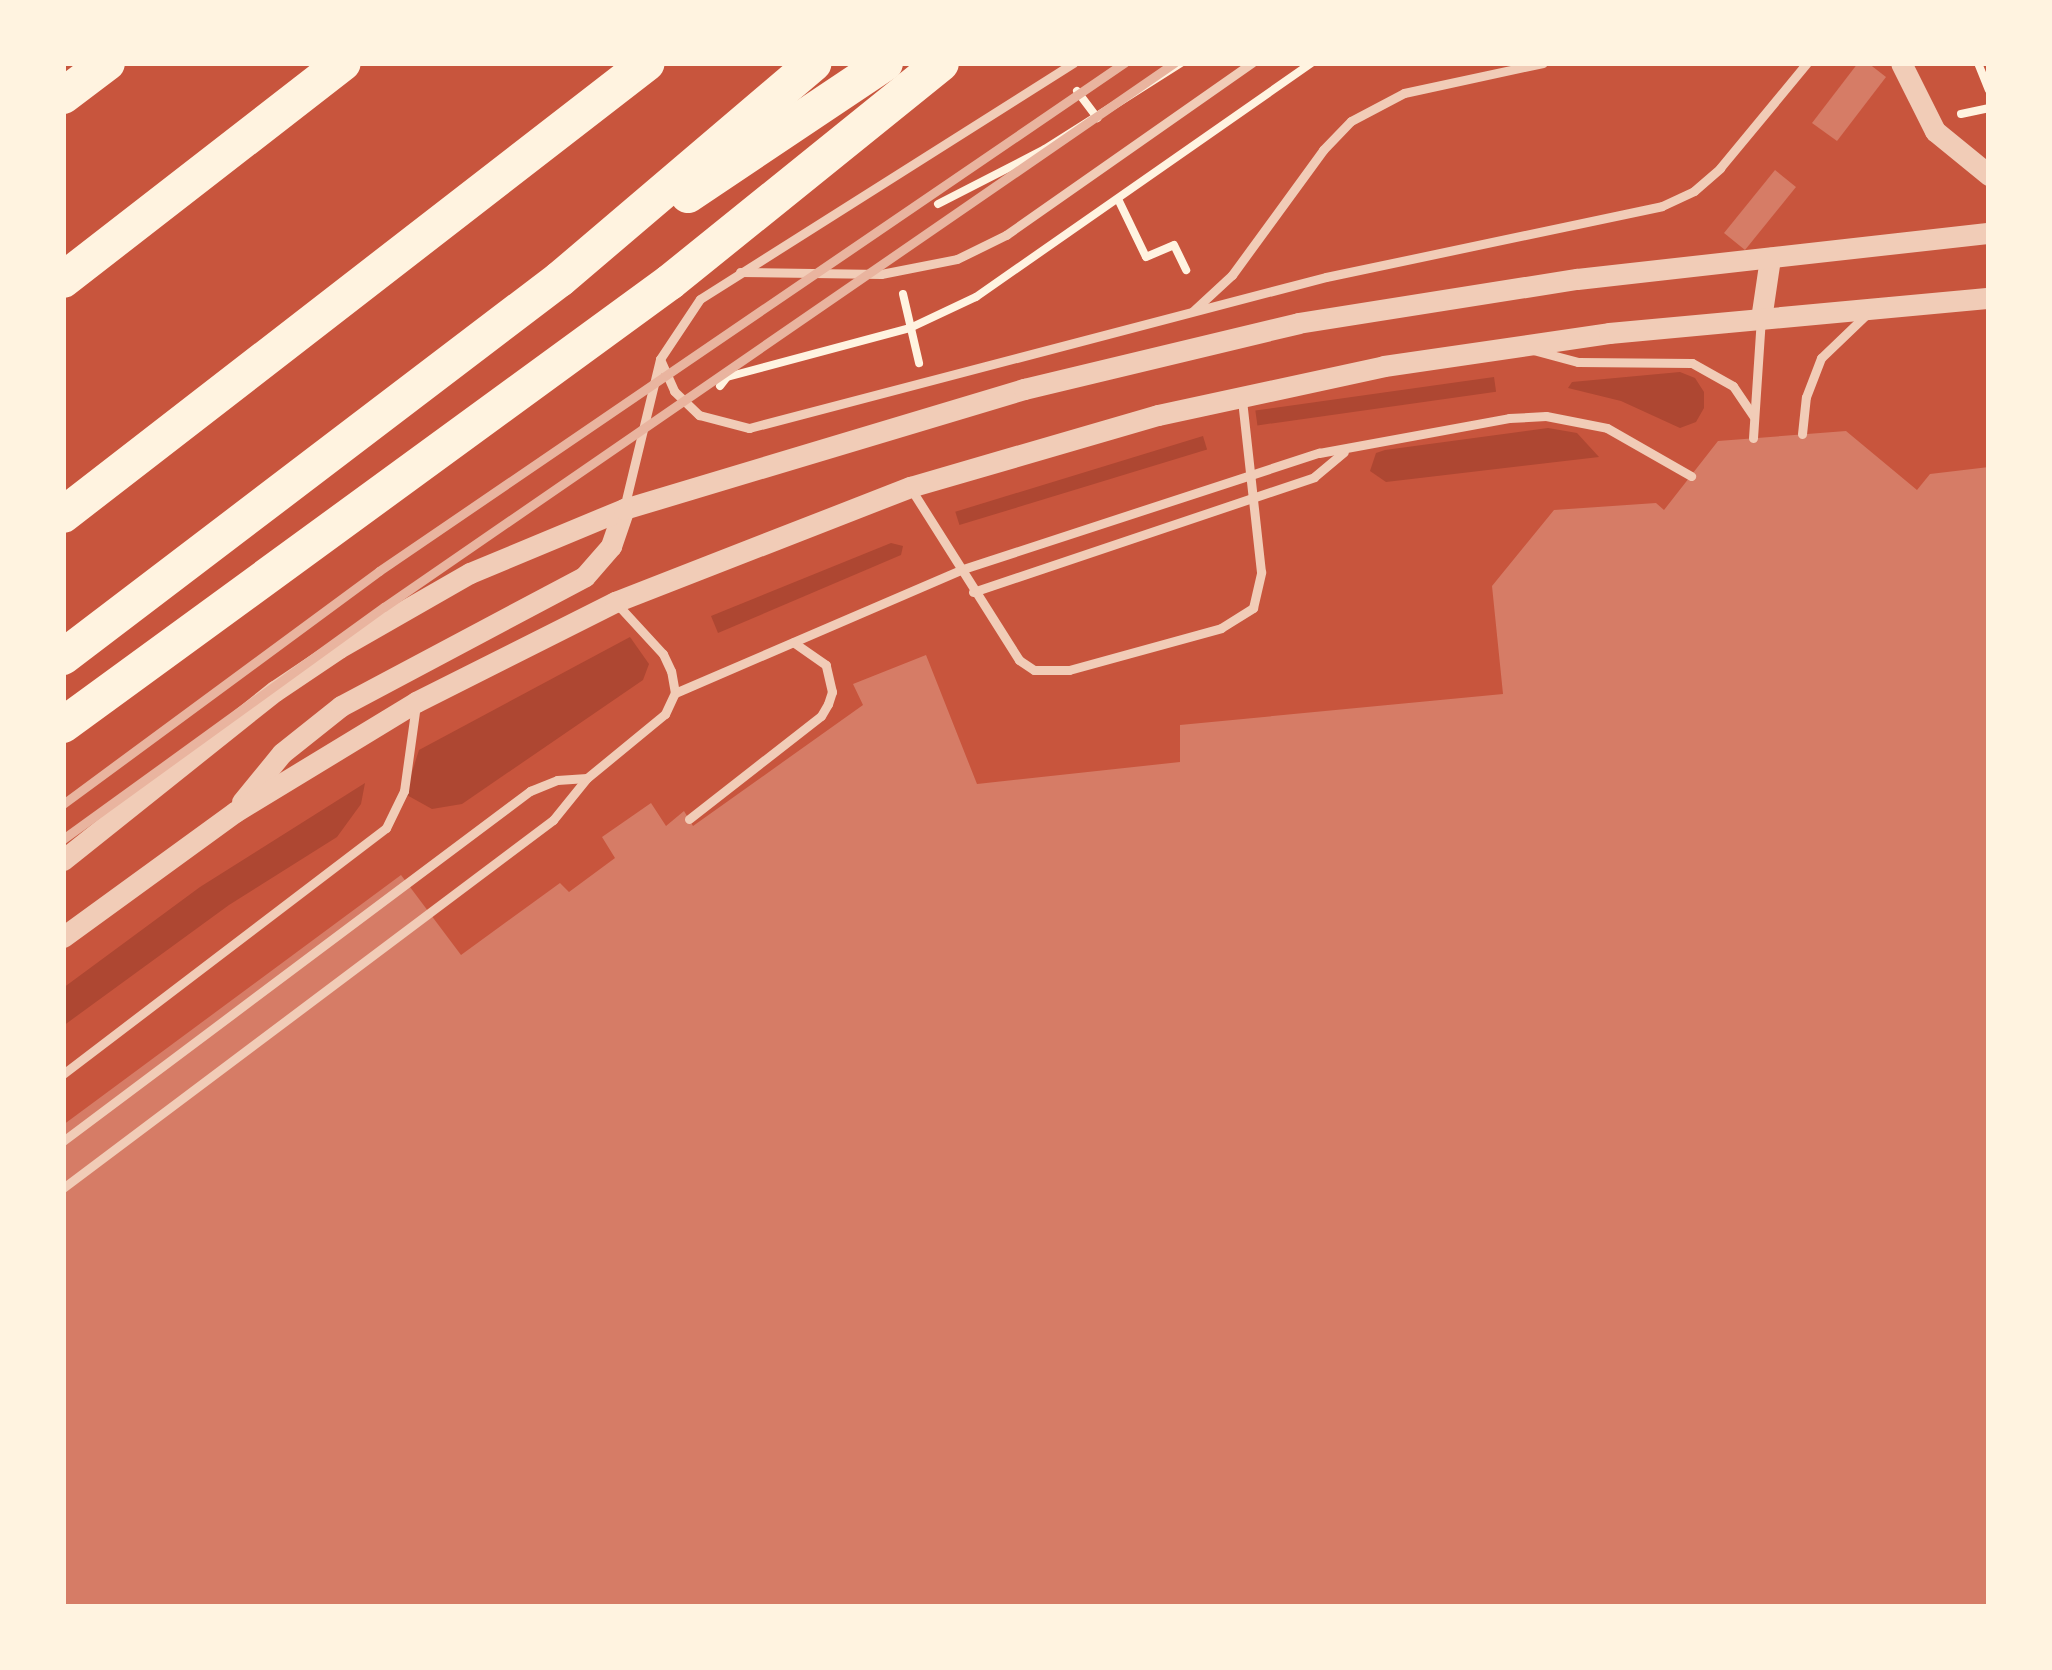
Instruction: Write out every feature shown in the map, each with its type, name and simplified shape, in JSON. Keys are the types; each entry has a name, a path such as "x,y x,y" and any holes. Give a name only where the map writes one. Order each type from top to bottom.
{"highway":[{"path":"63,96 107,63"},
{"path":"63,280 343,63"},
{"path":"63,515 647,63"},
{"path":"63,657 560,280 814,63"},
{"path":"560,280 885,63"},
{"path":"63,725 670,282 940,63"},
{"path":"877,110 955,63"}],"street":[{"path":"1901,63 1935,131 1989,175"},
{"path":"63,860 275,691 339,648 470,573 624,509 1160,353 1437,298 1989,233"},
{"path":"1761,319 1770,258"},
{"path":"63,937 235,812 416,702 615,602 910,487 1074,437 1242,395 1522,345 1989,298"},
{"path":"235,812 282,753 341,706 585,576 611,546 624,509"}],"lane":[{"path":"624,509 660,359 684,317 740,272 1074,63"},
{"path":"740,272 880,274 957,259 1006,235 1252,63"},
{"path":"1189,314 1232,275 1323,150 1351,121 1404,93 1544,63"},
{"path":"660,359 674,391 699,415 749,428 1450,248 1662,206 1694,191 1720,168 1807,63"},
{"path":"1802,434 1805,397 1821,358 1874,308"},
{"path":"1753,438 1761,319"},
{"path":"1522,345 1552,359 1577,362 1693,363 1733,386 1753,416"},
{"path":"910,487 1019,660 1052,673 1221,628 1238,621 1260,591 1242,395"},
{"path":"674,693 960,570 1304,456 1509,418 1560,417 1607,428 1690,476"},
{"path":"973,592 1327,470 1344,452"},
{"path":"63,1188 553,820 587,778 665,714 674,693 663,654 615,602"},
{"path":"689,819 821,716 832,692 826,665 794,642"},
{"path":"63,1074 386,828 404,791 416,702"},
{"path":"63,1141 530,791 557,780 587,778"}],"path":[{"path":"1275,63 1286,81"},
{"path":"1978,63 1989,90"},
{"path":"938,204 1045,149 1177,64"},
{"path":"1953,116 1989,108"},
{"path":"1118,199 1146,257 1174,245 1186,269"},
{"path":"902,294 919,362"}],"shaded area":[{"path":"1680,372 1695,378 1704,392 1704,408 1696,422 1680,428 1621,401 1568,388 1572,382"},
{"path":"1494,377 1496,392 1257,425 1255,411"},
{"path":"1548,428 1577,433 1599,457 1386,482 1370,471 1376,453 1385,450"},
{"path":"1203,436 1207,449 959,525 955,512"},
{"path":"891,543 903,546 901,555 718,633 711,616"},
{"path":"630,637 649,664 643,680 462,804 432,809 405,794 419,750"},
{"path":"365,783 361,804 337,837 229,905 63,1026 63,988 200,887"}],"building":[{"path":"1858,63 1868,63 1886,77 1837,141 1812,123"},
{"path":"1775,170 1796,187 1745,250 1724,233"},
{"path":"1846,431 1917,490 1930,474 1989,467 1989,1607 63,1607 63,1125 401,875 461,955 560,883 569,892 615,858 602,837 651,803 666,826 684,811 693,826 863,705 853,684 926,655 977,784 1180,762 1180,725 1503,694 1492,586 1554,510 1656,503 1664,510 1718,441"}],"railway":[{"path":"63,804 379,571 1124,63"},
{"path":"63,839 384,607 1174,63"}]}
